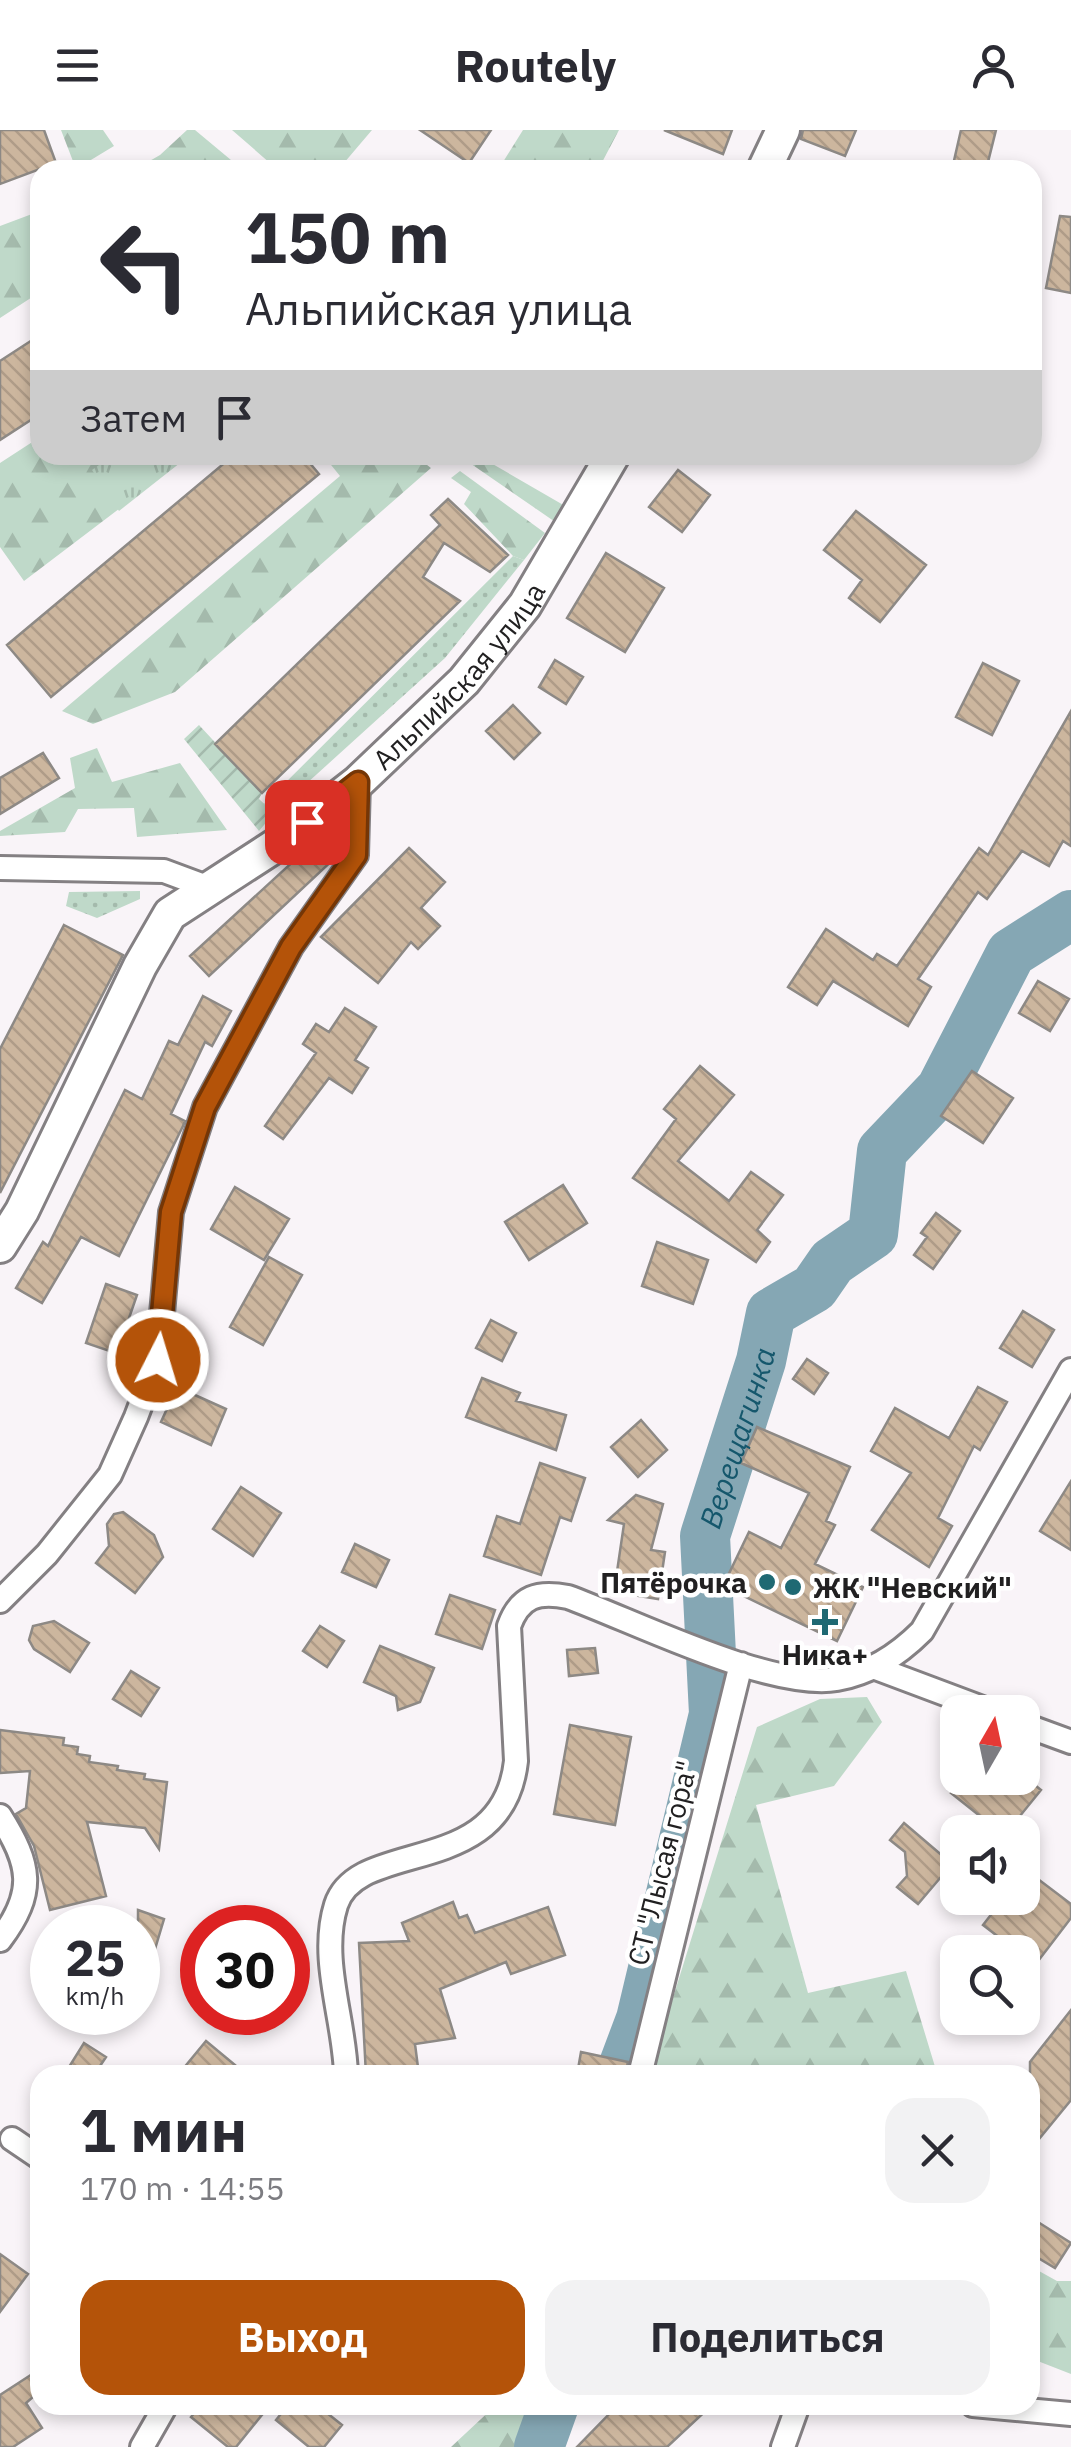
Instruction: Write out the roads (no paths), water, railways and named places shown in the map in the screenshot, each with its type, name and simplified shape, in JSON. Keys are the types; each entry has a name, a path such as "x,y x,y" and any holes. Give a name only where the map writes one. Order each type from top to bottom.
{"street":[{"path":"769,160 783,130"},
{"name":"Альпийская улица","path":"0,1246 22,1211 170,914 281,842 416,731 505,634 607,465"},
{"path":"0,1601 46,1554 110,1475 136,1417 158,1360 171,1212 205,1107 291,947 356,855 358,782"},
{"path":"0,868 164,871 207,887"},
{"path":"345,2065 331,1941 337,1901 355,1880 448,1848 476,1834 504,1802 514,1781 516,1761 509,1626 515,1609 530,1597 545,1592 568,1597 741,1664 801,1678 836,1679 873,1667 900,1653 922,1631 1071,1370"},
{"name":"СТ \"Лысая гора\"","path":"642,2065 741,1664"},
{"path":"873,1667 948,1695"},
{"path":"1040,1731 1071,1742"},
{"path":"0,1816 19,1846 26,1869 26,1892 17,1918 0,1940"},
{"path":"12,2139 30,2151"},
{"path":"1040,2411 1071,2414"},
{"path":"142,2447 160,2415"},
{"path":"783,2447 794,2415"}],"waterway":[{"name":"Верещагинка","path":"624,2065 641,2019 714,1714 705,1536 761,1361 771,1313 814,1288 832,1262 873,1234 882,1151 941,1089 1011,953 1071,915"},
{"name":"Верещагинка","path":"539,2447 550,2415"}],"place":[{"name":"Пятёрочка","path":"767,1582"},
{"name":"ЖК \"Невский\"","path":"793,1587"},
{"name":"Ника+","path":"825,1622"}]}
